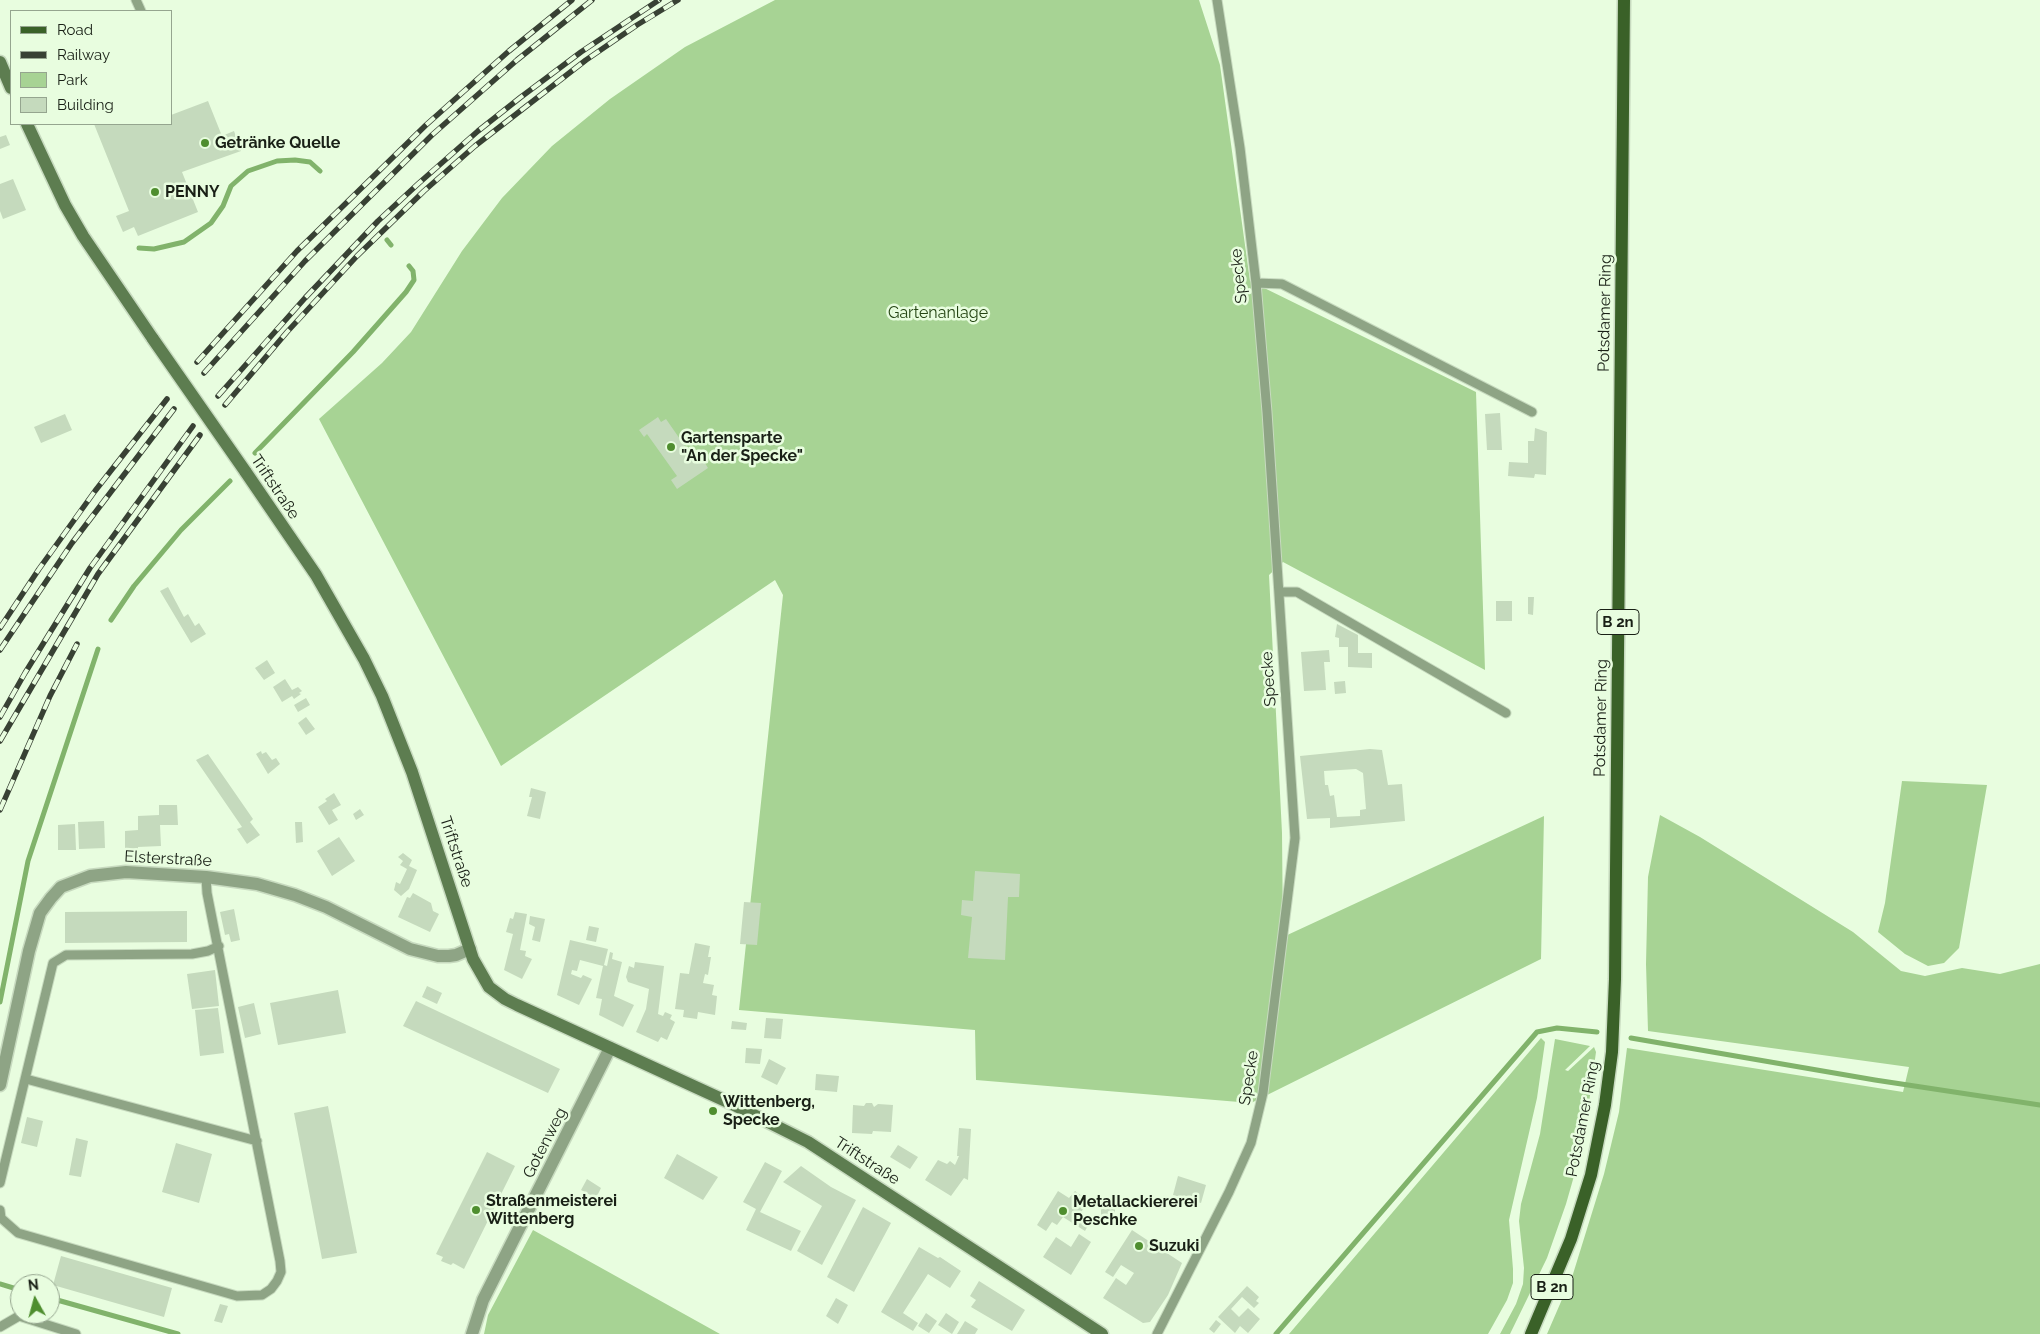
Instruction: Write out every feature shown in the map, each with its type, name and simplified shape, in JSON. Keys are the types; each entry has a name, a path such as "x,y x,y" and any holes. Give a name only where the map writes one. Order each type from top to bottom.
{"main road":[{"name":"Potsdamer Ring","path":"1531,1334 1571,1239 1591,1175 1605,1105 1612,1052 1615,949 1624,0"},
{"path":"0,62 10,86"},
{"name":"Triftstraße","path":"26,125 70,213 153,339 245,471 337,609 378,688 412,772 470,949 482,978 496,993 517,1005 728,1102 808,1142 1102,1334"}],"street":[{"name":"Elsterstraße","path":"0,1085 33,930 40,913 51,898 61,887 72,882 109,872 126,872 206,877 257,884 326,907 395,943 425,954 449,956 470,949"},
{"name":"Gotenweg","path":"472,1334 483,1300 610,1048"}],"lane":[{"name":"Specke","path":"1157,1334 1233,1184 1251,1144 1263,1093 1295,838 1267,412 1256,283 1240,148 1217,0"},
{"path":"1256,283 1282,284 1532,412"},
{"path":"1279,592 1297,592 1506,713"},
{"path":"0,1210 1,1218 18,1234 237,1296 262,1295 271,1289 281,1272 219,946 207,893 206,877"},
{"path":"0,1183 53,963 66,955 192,954 208,951 219,946"},
{"path":"26,1079 257,1141"},
{"path":"0,1327 19,1316 76,1334"}],"green space":[{"name":"Gartenanlage","path":"775,0 1199,0 1220,65 1250,281 1476,392 1485,670 1283,562 1269,575 1282,833 1283,937 1544,816 1541,959 1251,1103 976,1080 975,1030 739,1010 783,595 775,580 501,766 319,419 382,363 411,332 462,251 502,198 552,146 610,99 685,47"},
{"path":"1902,781 1987,785 1959,948 1944,963 1928,966 1905,954 1878,932 1885,903"},
{"path":"1660,815 1700,837 1853,932 1901,971 1925,976 1962,968 2000,974 2040,964 2040,1334 1547,1334 1573,1274 1604,1174 1619,1112 1627,1048 1903,1092 1909,1067 1648,1031 1646,964 1648,877"},
{"path":"1541,1038 1545,1042 1537,1098 1509,1220 1513,1283 1507,1300 1488,1334 1289,1334"},
{"path":"1555,1039 1590,1046 1565,1070 1568,1071 1594,1047 1596,1052 1588,1110 1578,1162 1547,1258 1510,1334 1500,1334 1516,1304 1523,1284 1524,1268 1519,1221 1521,1204 1540,1134"},
{"path":"533,1230 720,1334 484,1334 488,1315"}],"building":[{"name":"PENNY","path":"208,101 222,136 234,131 241,151 182,172 198,212 138,236 134,227 123,232 116,216 129,211 94,125 172,125 172,115"},
{"path":"6,135 10,145 0,149 0,137"},
{"path":"13,179 26,210 3,219 0,211 0,184"},
{"path":"1500,413 1502,450 1487,450 1485,414"},
{"path":"65,414 72,430 41,443 34,427"},
{"name":"Gartensparte \"An der Specke\"","path":"658,417 661,422 666,419 696,462 702,458 708,468 677,489 671,480 677,476 647,434 644,437 639,430"},
{"path":"1535,428 1547,432 1546,475 1535,474 1534,478 1508,476 1509,462 1528,463 1528,441 1534,441"},
{"path":"168,587 184,617 188,614 195,626 199,623 206,634 191,643 160,591"},
{"path":"1528,597 1534,597 1533,615 1528,614"},
{"path":"1496,601 1512,601 1512,621 1496,621"},
{"path":"1337,624 1358,635 1358,653 1372,653 1372,668 1348,667 1348,647 1339,647 1339,638 1335,637"},
{"path":"1329,650 1330,662 1324,662 1326,690 1304,691 1301,652"},
{"path":"267,660 275,673 264,680 255,668"},
{"path":"285,679 292,690 298,687 302,691 294,699 292,696 282,702 273,687"},
{"path":"1345,681 1346,693 1335,694 1334,682"},
{"path":"306,698 310,705 298,712 294,705"},
{"path":"306,717 315,729 306,735 298,723"},
{"path":"1370,749 1382,750 1388,785 1402,784 1405,821 1330,828 1330,818 1307,819 1300,756","holes":["1356,769 1363,773 1366,809 1360,810 1360,816 1337,817 1334,795 1330,796 1328,785 1325,785 1324,771"]},
{"path":"261,751 262,754 266,752 272,760 276,758 280,764 268,774 256,754"},
{"path":"208,754 253,819 250,822 260,835 247,844 237,829 242,827 196,760"},
{"path":"531,788 546,792 540,819 527,816 532,797 529,797"},
{"path":"334,793 341,805 332,810 338,820 329,825 318,807"},
{"path":"159,805 177,805 178,825 160,825 161,846 138,847 138,853 128,854 128,848 125,848 125,831 138,830 138,816 159,815"},
{"path":"360,809 364,815 356,820 353,814"},
{"path":"104,821 105,848 79,849 78,822"},
{"path":"295,822 302,822 303,842 296,843"},
{"path":"75,824 76,850 58,850 58,825"},
{"path":"339,837 355,861 332,876 317,851"},
{"path":"403,853 412,860 409,866 417,870 409,889 401,896 394,890 396,882 400,884 407,869 400,865 403,861 398,857"},
{"path":"975,871 1020,874 1019,897 1008,897 1005,960 968,958 972,917 961,915 962,900 973,901"},
{"path":"413,893 431,903 433,911 439,914 430,932 398,917 407,897 410,898"},
{"path":"744,902 761,903 757,945 740,944"},
{"path":"234,909 240,940 231,942 229,934 225,935 220,912"},
{"path":"187,911 187,942 65,943 65,912"},
{"path":"515,912 527,914 520,950 526,951 525,956 532,959 522,979 504,970 513,934 506,932 510,918 513,919"},
{"path":"530,916 545,919 540,942 532,940 535,927 529,924"},
{"path":"589,926 599,928 596,942 586,940"},
{"path":"570,940 608,949 604,965 607,966 610,952 613,953 612,959 622,962 614,996 634,1005 623,1027 599,1015 602,999 596,998 603,966 580,960 577,971 572,970 571,974 581,978 583,975 592,979 579,1005 557,995"},
{"path":"695,943 710,946 708,957 711,957 708,975 705,974 703,983 714,985 712,995 717,996 715,1015 698,1012 697,1019 683,1017 684,1010 675,1009 680,973 689,974"},
{"path":"635,962 664,966 658,1014 663,1016 665,1012 672,1015 670,1019 675,1022 667,1040 661,1037 658,1042 636,1032 646,1009 649,989 628,982 626,977 629,966 634,968"},
{"path":"215,970 219,1006 192,1009 187,974"},
{"path":"427,986 442,993 437,1004 422,997"},
{"path":"338,990 346,1033 278,1045 270,1003"},
{"path":"416,1001 560,1069 548,1093 403,1026"},
{"path":"254,1003 261,1034 245,1038 238,1007"},
{"path":"218,1008 224,1053 200,1056 195,1010"},
{"path":"766,1018 783,1019 781,1039 764,1038"},
{"path":"732,1021 747,1023 746,1030 731,1029"},
{"path":"746,1048 762,1049 760,1064 745,1063"},
{"path":"769,1059 786,1068 777,1085 761,1077"},
{"path":"816,1074 839,1076 837,1092 815,1090"},
{"path":"866,1103 872,1103 874,1107 878,1104 893,1105 891,1132 873,1131 872,1134 852,1133 853,1105 864,1106"},
{"path":"328,1106 357,1253 322,1259 294,1113"},
{"path":"27,1117 43,1121 37,1147 21,1143"},
{"path":"959,1128 971,1129 968,1180 964,1178 951,1196 925,1180 938,1160 947,1164 950,1161 955,1165 959,1156 957,1156"},
{"path":"76,1138 88,1141 81,1177 69,1175"},
{"path":"176,1143 212,1154 199,1203 162,1192"},
{"path":"898,1145 918,1157 910,1169 890,1157"},
{"name":"Straßenmeisterei Wittenberg","path":"487,1152 515,1166 464,1269 453,1263 451,1265 441,1261 443,1257 436,1254"},
{"path":"677,1154 718,1177 703,1200 664,1178"},
{"path":"765,1162 782,1171 760,1212 801,1231 791,1251 746,1230 756,1209 743,1202"},
{"path":"801,1166 831,1187 856,1200 822,1265 797,1251 822,1206 783,1182"},
{"path":"1178,1176 1206,1185 1201,1203 1173,1195"},
{"path":"587,1179 601,1188 596,1198 581,1190"},
{"name":"Metallackiererei Peschke","path":"1058,1191 1069,1198 1075,1191 1082,1196 1076,1203 1084,1208 1079,1215 1090,1222 1085,1231 1063,1217 1057,1225 1052,1222 1046,1231 1037,1225"},
{"path":"1101,1202 1115,1202 1115,1220 1101,1220"},
{"path":"863,1207 891,1223 854,1292 827,1277"},
{"path":"1132,1230 1182,1263 1168,1295 1150,1322 1143,1323 1103,1298 1116,1278 1126,1285 1134,1273 1121,1265 1113,1277 1105,1272"},
{"name":"Metallackiererei Peschke","path":"1079,1234 1091,1242 1071,1275 1043,1257 1056,1237 1071,1247"},
{"path":"919,1247 938,1258 940,1257 961,1271 950,1288 928,1274 903,1313 918,1323 913,1331 881,1312"},
{"path":"61,1256 172,1288 164,1317 60,1287 60,1274 56,1274"},
{"path":"979,1281 1025,1310 1012,1331 971,1307 976,1300 970,1296"},
{"path":"1247,1286 1259,1297 1256,1301 1259,1303 1254,1308 1242,1297 1231,1309 1239,1317 1248,1308 1260,1319 1248,1333 1240,1326 1235,1333 1218,1317"},
{"path":"836,1298 848,1305 838,1324 826,1316"},
{"path":"220,1304 228,1306 222,1323 214,1321"},
{"path":"926,1313 937,1321 929,1333 918,1326"},
{"path":"946,1313 959,1322 952,1334 938,1325"},
{"path":"1216,1320 1221,1324 1214,1333 1209,1329"},
{"path":"965,1321 978,1329 975,1334 957,1334"}],"waterway":[{"path":"139,248 154,249 184,242 211,223 223,206 231,186 248,171 277,161 295,160 310,162 320,171"},
{"path":"387,240 391,245"},
{"path":"255,453 353,352 406,292 414,280 413,271 409,266"},
{"path":"111,620 134,586 181,530 230,481"},
{"path":"0,1002 28,861 98,649"},
{"path":"1276,1334 1537,1032 1557,1028 1597,1032"},
{"path":"1631,1038 1875,1080 2040,1105"},
{"path":"0,1284 10,1287"},
{"path":"60,1301 178,1334"}],"railway":[{"path":"197,362 297,251 426,125 509,51 572,0"},
{"path":"204,373 305,261 432,135 517,60 592,0"},
{"path":"218,396 305,298 378,221 419,183 478,131 521,97 581,52 659,0"},
{"path":"225,405 287,332 357,256 424,191 475,146 586,60 678,0"},
{"path":"0,628 39,569 95,491 167,399"},
{"path":"0,650 72,543 174,409"},
{"path":"0,717 90,568 193,426"},
{"path":"0,741 98,574 200,435"},
{"path":"0,810 50,696 77,644"}],"place":[{"name":"Getränke Quelle","path":"205,143"},
{"name":"PENNY","path":"155,192"},
{"name":"Gartensparte \"An der Specke\"","path":"671,447"},
{"name":"Wittenberg, Specke","path":"713,1111"},
{"name":"Straßenmeisterei Wittenberg","path":"476,1210"},
{"name":"Metallackiererei Peschke","path":"1063,1211"},
{"name":"Suzuki","path":"1139,1246"}]}
